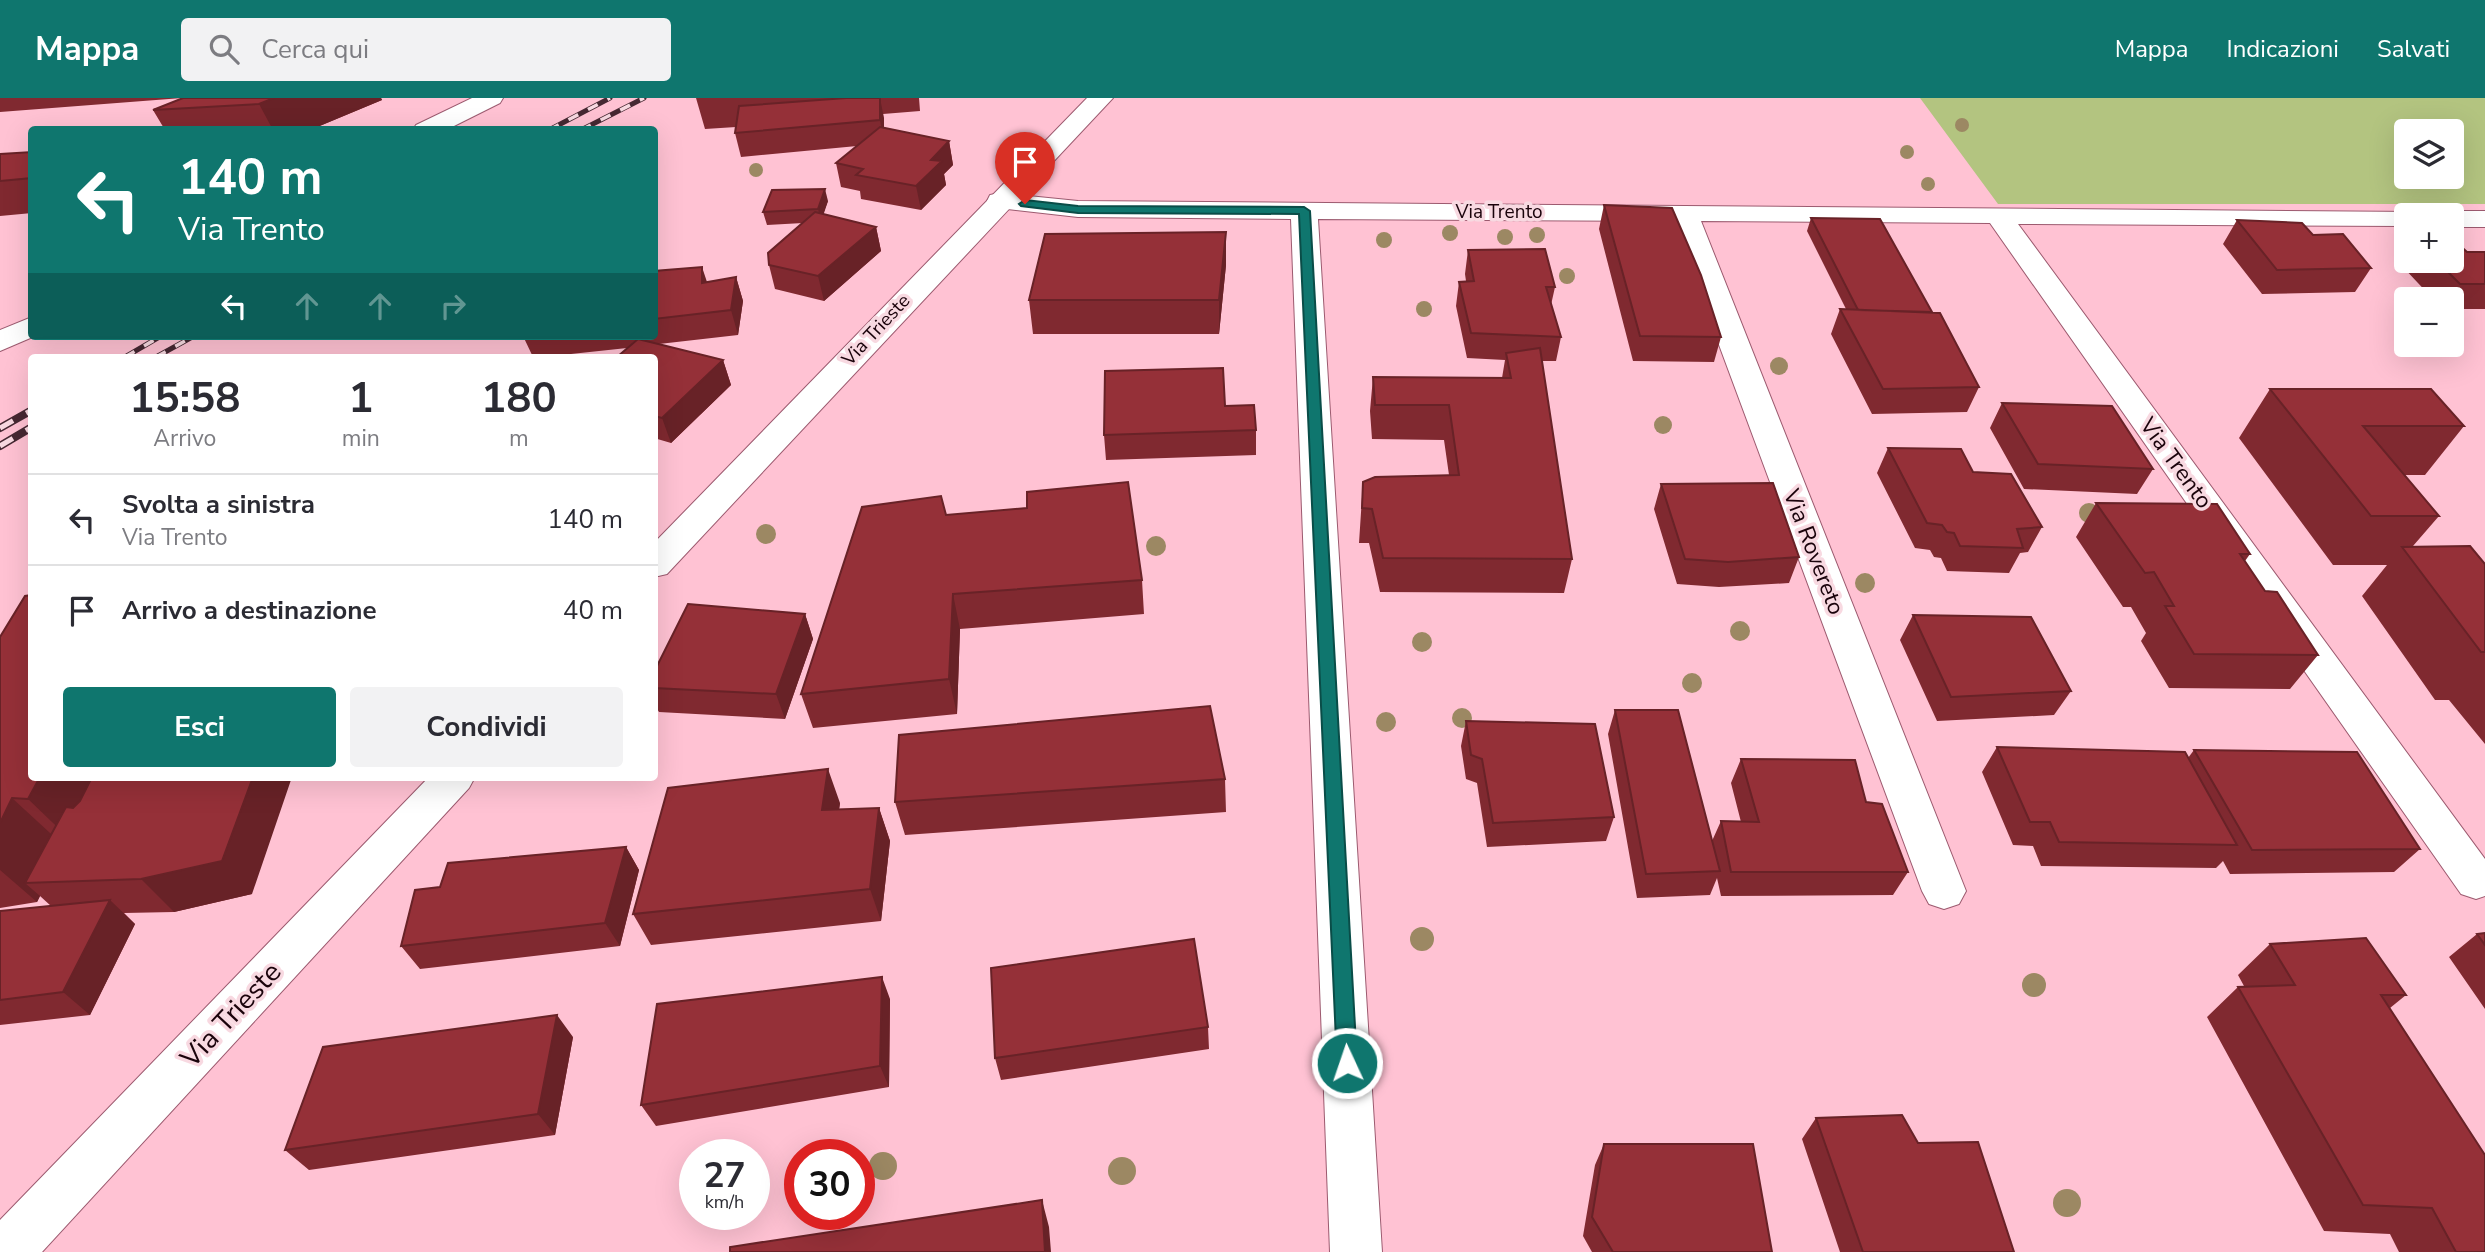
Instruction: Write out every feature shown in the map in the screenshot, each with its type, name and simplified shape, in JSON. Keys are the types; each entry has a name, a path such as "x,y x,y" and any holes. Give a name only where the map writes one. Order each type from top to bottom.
{"street":[{"path":"433,126 491,98"},
{"name":"Via Trieste","path":"658,561 1101,98"},
{"name":"Via Trento","path":"1000,201 1078,209 2394,218"},
{"path":"1304,211 1356,1252"},
{"name":"Via Rovereto","path":"1684,214 1944,891"},
{"name":"Via Trento","path":"1998,215 2476,881"},
{"path":"2464,219 2485,219"},
{"path":"0,342 28,328"},
{"name":"Via Trieste","path":"6,1252 451,781"}],"green space":[{"path":"1920,98 2485,98 2485,204 1998,204"}],"building":[{"path":"183,98 274,98 259,104 153,110"},
{"path":"880,98 880,120 735,133 739,106"},
{"path":"880,127 949,141 931,160 942,161 916,186 856,175 863,169 836,163"},
{"path":"28,152 28,178 0,181 0,154"},
{"path":"825,189 818,209 763,212 772,190"},
{"path":"1604,205 1672,208 1701,275 1721,337 1640,336"},
{"path":"815,212 876,227 818,276 769,265 768,253"},
{"path":"1811,218 1880,219 1932,312 1858,310"},
{"path":"2237,220 2302,223 2313,235 2343,234 2371,268 2277,270"},
{"path":"1226,232 1219,300 1029,300 1045,234"},
{"path":"1545,249 1555,287 1546,287 1561,337 1471,333 1459,282 1474,281 1468,250"},
{"path":"2464,249 2467,252 2485,252 2485,284 2460,284 2449,273 2464,273"},
{"path":"702,267 702,283 736,277 731,310 658,319 658,271"},
{"path":"1840,309 1940,313 1979,387 1883,389"},
{"path":"637,340 642,340 723,360 662,418 658,417 658,354 620,354"},
{"path":"1540,348 1572,559 1383,558 1372,509 1362,508 1363,482 1375,477 1459,475 1449,405 1375,405 1373,377 1511,378 1506,353"},
{"path":"1223,368 1225,406 1254,405 1256,430 1104,435 1105,371"},
{"path":"2270,389 2431,389 2464,426 2363,426 2439,516 2371,516"},
{"path":"2002,403 2112,406 2153,469 2038,464"},
{"path":"1888,448 1961,449 1973,472 2011,474 2042,527 2017,529 2023,548 1960,546 1954,533 1947,532 1942,525 1927,523"},
{"path":"1128,482 1142,580 953,594 949,679 801,694 862,507 941,496 946,515 1027,508 1027,492"},
{"path":"1773,483 1799,557 1728,562 1685,559 1661,484"},
{"path":"2096,503 2217,504 2250,554 2240,554 2265,591 2277,592 2318,655 2194,654 2165,606 2174,606 2154,572 2145,573"},
{"path":"2470,546 2485,564 2485,652 2481,652 2402,547"},
{"path":"25,596 28,596 28,781 38,781 28,799 12,798 0,823 0,637"},
{"path":"688,604 805,614 776,694 658,688 658,664"},
{"path":"1913,615 2031,617 2071,691 1951,697"},
{"path":"1210,706 1225,779 895,802 899,735"},
{"path":"1615,710 1678,710 1720,871 1646,874"},
{"path":"1466,721 1595,724 1614,817 1493,823 1482,759 1471,755"},
{"path":"1997,747 2185,752 2237,845 2059,842 2050,822 2030,822"},
{"path":"2194,750 2357,752 2420,849 2252,850"},
{"path":"1741,759 1855,760 1866,802 1882,804 1908,872 1731,872 1721,821 1759,822"},
{"path":"828,769 822,810 879,808 870,889 633,914 668,788"},
{"path":"90,781 252,781 222,861 141,879 25,883 66,807 73,808 80,801"},
{"path":"626,847 605,923 401,946 415,890 440,887 448,863"},
{"path":"110,900 63,992 0,1000 0,911"},
{"path":"2485,933 2485,945 2477,934"},
{"path":"2366,938 2406,995 2381,995 2485,1155 2485,1252 2456,1252 2432,1208 2363,1205 2238,987 2295,985 2270,944"},
{"path":"1194,939 1208,1027 995,1058 991,968"},
{"path":"882,977 880,1066 641,1105 657,1004"},
{"path":"557,1015 538,1114 285,1150 323,1047"},
{"path":"1902,1115 1918,1143 1978,1142 2014,1252 1863,1252 1816,1118"},
{"path":"1604,1144 1753,1144 1772,1252 1613,1252 1592,1217"},
{"path":"1042,1200 1045,1252 730,1252 730,1247 843,1230 875,1230 875,1225"}],"railway":[{"path":"557,126 610,98"},
{"path":"589,126 644,98"},
{"path":"130,354 154,340"},
{"path":"161,354 187,340"},
{"path":"0,428 28,412"},
{"path":"0,446 28,429"}],"route":[{"path":"1025,204 1078,209 1304,211 1347,1063"}]}
